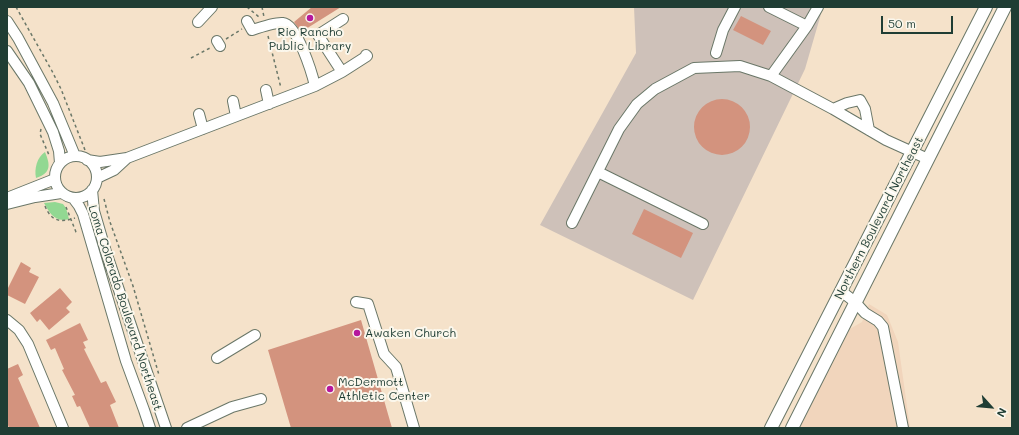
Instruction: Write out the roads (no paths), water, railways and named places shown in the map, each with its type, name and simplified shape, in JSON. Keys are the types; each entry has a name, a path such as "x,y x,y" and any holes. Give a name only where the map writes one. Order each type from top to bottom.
{"main road":[{"name":"Northern Boulevard Northeast","path":"771,428 986,7"},
{"name":"Northern Boulevard Northeast","path":"792,428 1005,7"}],"street":[{"path":"198,22 212,7"},
{"path":"716,53 723,30 735,7"},
{"path":"769,7 807,26"},
{"path":"771,76 807,26 818,7"},
{"path":"342,72 318,35 344,20"},
{"path":"7,21 18,38 53,103 75,156"},
{"path":"245,24 252,30 283,23 289,25 295,33 311,70 315,86"},
{"path":"7,51 29,83 53,132 60,151 60,163 55,173 55,179 61,192 34,196 7,204"},
{"path":"60,163 70,157 87,155 100,162 127,158 315,86 342,72 367,56 366,55"},
{"path":"572,223 619,129 637,104 661,85 694,68 740,66 771,76 833,109 886,140 928,159"},
{"path":"266,90 269,104"},
{"path":"833,109 847,103 860,100 865,109 869,130"},
{"path":"233,101 236,116"},
{"path":"199,114 203,129"},
{"path":"87,155 96,171 96,178 114,170 127,158"},
{"path":"598,172 703,224"},
{"name":"Loma Colorado Boulevard Northeast","path":"61,192 73,198 80,198 92,190 96,178"},
{"path":"7,198 55,179"},
{"name":"Loma Colorado Boulevard Northeast","path":"92,190 94,211 106,252 166,428"},
{"name":"Loma Colorado Boulevard Northeast","path":"73,198 83,214 126,361 150,428"},
{"path":"841,291 855,302 864,313 878,321 883,327 903,428"},
{"path":"356,302 368,304 384,354 396,367 414,428"},
{"path":"7,320 20,330 28,344 63,428"},
{"path":"217,358 255,335"},
{"path":"187,428 232,407 261,399"}],"place":[{"name":"Rio Rancho Public Library","path":"310,18"},
{"name":"Awaken Church","path":"357,333"},
{"name":"McDermott Athletic Center","path":"330,389"}]}
